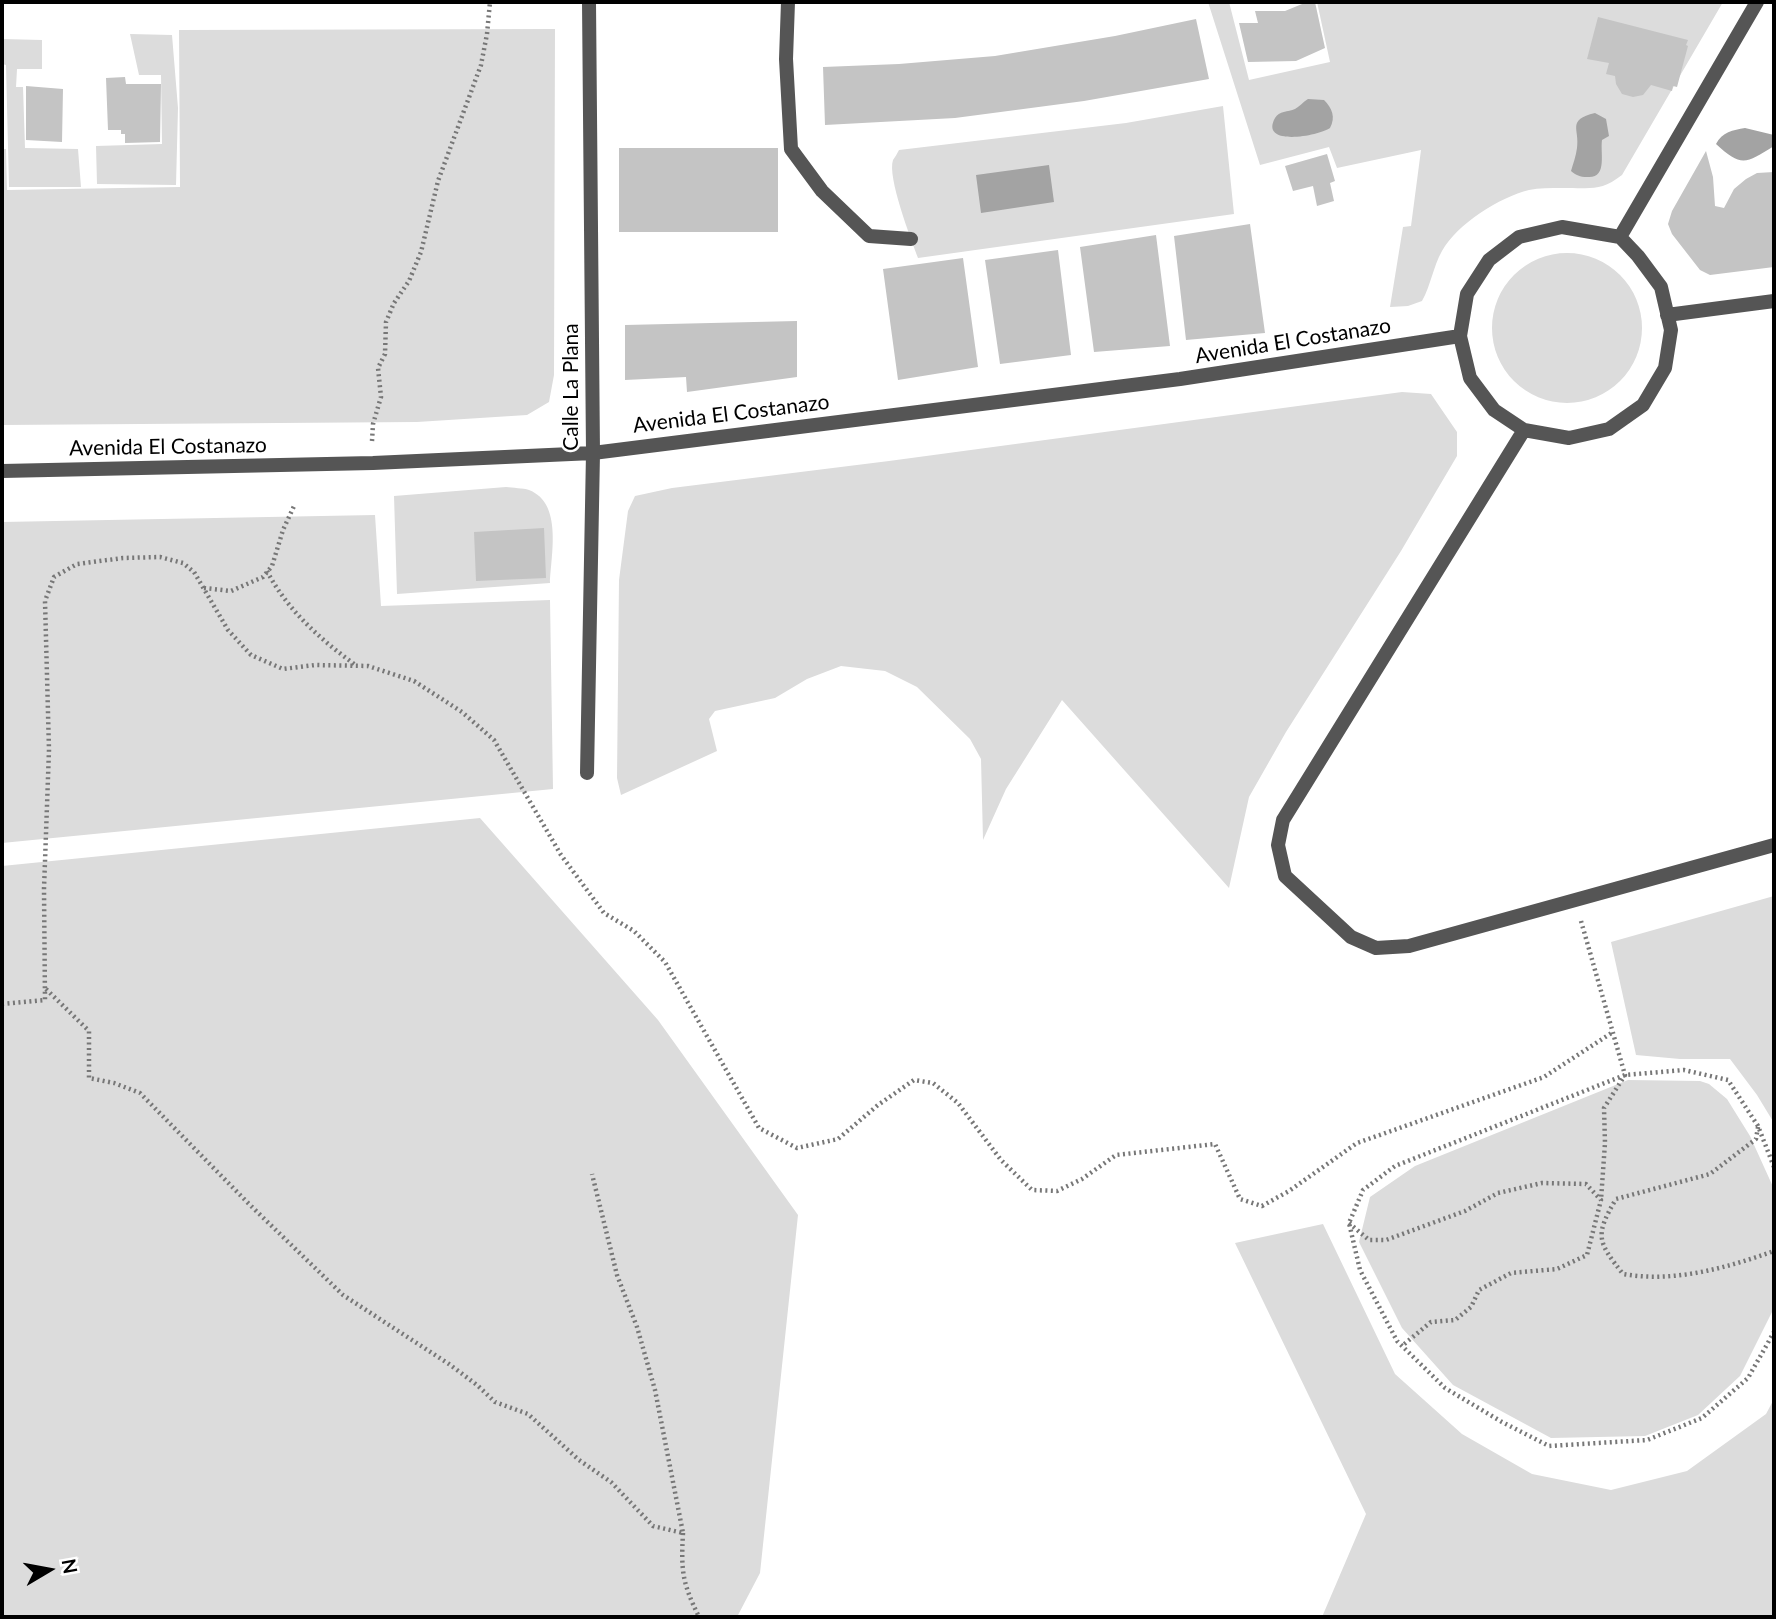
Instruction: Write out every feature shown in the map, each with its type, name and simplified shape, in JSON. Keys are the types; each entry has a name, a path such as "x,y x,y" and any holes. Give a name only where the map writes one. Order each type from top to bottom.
{"street":[{"name":"Calle La Plana","path":"587,773 593,453 589,2"},
{"path":"788,2 786,59 791,149 822,191 869,236 911,239"},
{"path":"1620,237 1757,2"},
{"path":"1562,227 1620,237 1661,287 1667,315 1671,330 1665,368 1643,405 1609,429 1569,438 1524,430 1494,410 1470,378 1460,336 1467,295 1489,260 1520,237 1562,227"},
{"path":"1667,315 1774,300"},
{"name":"Avenida El Costanazo","path":"2,471 373,463 593,453 1180,379 1460,336"},
{"path":"1524,430 1283,820 1278,845 1285,876 1351,937 1376,947 1409,946 1774,845"}],"path":[{"path":"373,463 373,424 381,397 378,368 385,354 386,322 421,253 438,181 481,65 490,2"},
{"path":"203,588 231,591 262,577 272,566 283,530 295,504"},
{"path":"2,1004 45,1000 44,889 49,750 45,601 54,577 77,564 160,557 183,563 194,572 228,630 251,655 283,669 315,665 368,666 414,681 462,712 494,740 561,855 582,885 604,913 634,931 665,962 759,1128 797,1148 838,1139 878,1105 914,1080 933,1083 958,1103 1001,1160 1032,1190 1057,1191 1082,1179 1116,1155 1216,1144 1240,1199 1262,1206 1289,1191 1356,1143 1544,1077 1613,1032"},
{"path":"267,571 278,592 291,607 315,631 358,666"},
{"path":"1402,1346 1432,1322 1455,1320 1471,1307 1479,1290 1511,1273 1558,1269 1587,1255 1601,1200 1605,1143 1604,1108 1625,1074 1575,900"},
{"path":"45,989 89,1031 89,1078 114,1083 140,1093 249,1205 343,1295 449,1364 495,1402 528,1415 579,1460 611,1482 653,1526 683,1533"},
{"path":"1774,1167 1758,1126 1728,1080 1684,1070 1625,1074 1395,1166 1363,1191 1349,1223 1360,1270 1397,1341 1445,1388 1549,1446 1647,1440 1702,1418 1748,1378 1774,1332"},
{"path":"1758,1126 1756,1139 1710,1174 1616,1199 1603,1222 1603,1248 1623,1274 1647,1278 1685,1275 1740,1264 1774,1251"},
{"path":"592,1174 617,1275 637,1327 655,1390 683,1533 681,1569 699,1617"},
{"path":"1349,1223 1369,1240 1386,1240 1465,1211 1498,1193 1542,1183 1586,1184 1601,1200"}],"shaded area":[{"path":"1208,2 1229,2 1249,80 1330,62 1317,2 1723,2 1622,175 1600,187 1529,190 1493,205 1468,222 1449,241 1439,257 1422,301 1408,306 1390,307 1403,227 1411,226 1421,150 1337,168 1329,147 1260,165"},
{"path":"555,29 554,375 549,402 527,415 417,422 2,425 2,149 6,149 7,190 180,187 179,30"},
{"path":"130,34 172,35 178,108 176,185 97,184 96,146 162,144 161,75 139,75"},
{"path":"2,39 42,40 42,69 17,69 16,87 23,87 25,148 78,149 81,187 9,187 6,65 2,64"},
{"path":"1308,99 1324,100 1327,103 1333,116 1330,128 1304,136 1282,136 1275,133 1272,127 1275,118 1295,109"},
{"path":"1223,106 1234,214 918,258 893,180 893,160 899,150 1126,123"},
{"path":"1595,113 1606,119 1609,136 1602,140 1602,164 1598,174 1594,177 1582,177 1571,171 1577,148 1576,126 1580,119"},
{"path":"1745,128 1774,135 1774,146 1750,159 1738,160 1716,144 1725,134"},
{"path":"1049,165 1054,202 981,213 976,175"},
{"path":"1567,253 1596,258 1620,275 1637,299 1642,328 1637,357 1620,381 1596,398 1567,403 1538,398 1514,381 1497,357 1492,328 1497,299 1514,275 1538,258"},
{"path":"1402,392 1431,394 1457,432 1457,456 1401,551 1286,732 1249,797 1229,888 1062,700 1006,789 983,840 981,759 970,739 917,687 885,671 841,666 807,679 775,698 715,711 709,719 717,751 621,795 617,778 619,580 628,511 635,496 672,488"},
{"path":"506,487 529,490 547,506 553,531 550,583 397,594 394,496"},
{"path":"375,515 381,606 550,600 553,789 2,843 2,522"},
{"path":"480,818 658,1020 798,1215 760,1573 737,1617 2,1617 2,866"},
{"path":"1774,896 1774,1123 1730,1059 1680,1059 1636,1055 1611,942"},
{"path":"1628,1080 1700,1081 1709,1084 1727,1099 1750,1136 1774,1189 1774,1308 1740,1376 1698,1415 1645,1436 1551,1438 1453,1385 1402,1328 1359,1242 1370,1197 1415,1166"},
{"path":"1323,1224 1395,1374 1462,1434 1532,1474 1611,1490 1687,1471 1766,1414 1774,1399 1774,1617 1322,1617 1366,1514 1235,1243"}],"building":[{"path":"1307,2 1315,2 1325,48 1296,61 1248,62 1239,23 1258,23 1255,11 1285,11"},
{"path":"1598,17 1688,40 1677,87 1673,86 1672,91 1651,85 1643,95 1633,97 1622,94 1615,76 1606,74 1609,63 1587,59"},
{"path":"1196,19 1209,79 1084,101 955,118 825,125 823,67 995,56"},
{"path":"125,77 126,84 161,84 160,142 125,143 125,134 121,134 121,130 108,130 106,78"},
{"path":"26,86 63,89 62,142 26,140"},
{"path":"619,148 778,148 778,232 619,232"},
{"path":"1706,151 1713,177 1715,206 1724,208 1734,189 1746,179 1757,173 1774,172 1774,267 1710,275 1700,270 1672,234 1668,224 1672,211"},
{"path":"1327,154 1335,181 1330,183 1334,201 1317,206 1313,186 1293,191 1285,166"},
{"path":"1250,224 1265,333 1186,340 1174,236"},
{"path":"1156,235 1170,346 1094,352 1080,247"},
{"path":"1058,250 1071,355 1000,364 985,260"},
{"path":"963,258 978,367 898,380 883,269"},
{"path":"797,321 797,377 687,392 686,377 625,380 625,325"},
{"path":"544,528 546,578 476,581 474,532"}]}
